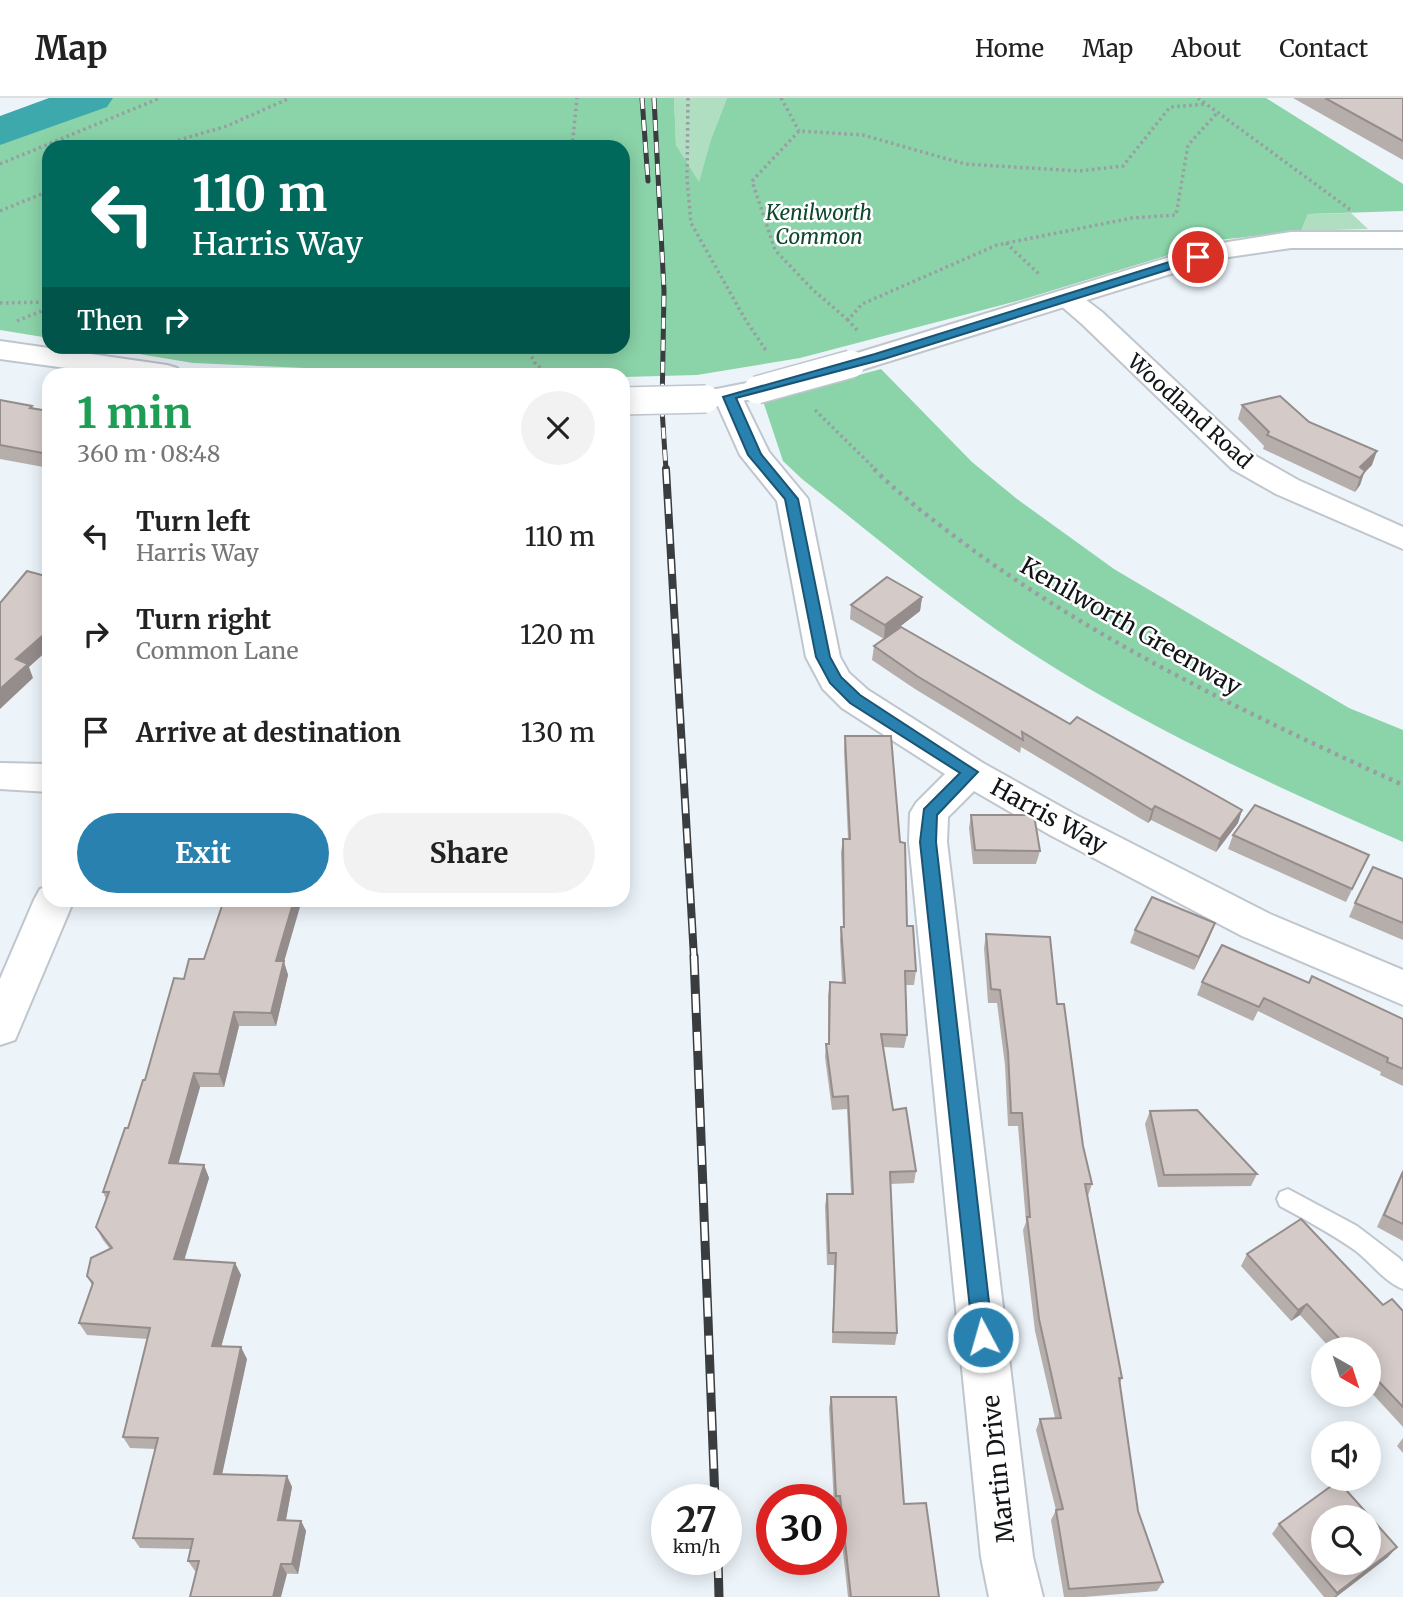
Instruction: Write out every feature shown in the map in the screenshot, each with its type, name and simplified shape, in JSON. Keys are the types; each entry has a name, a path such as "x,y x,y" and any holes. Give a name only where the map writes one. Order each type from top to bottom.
{"street":[{"path":"630,401 731,395 879,357 1241,246 1291,240 1396,239"},
{"name":"Woodland Road","path":"1067,299 1091,318 1243,463 1287,487 1403,539"},
{"path":"0,351 123,368"},
{"name":"Harris Way","path":"731,395 755,455 792,499 823,657 835,680 855,699 970,772 1063,825 1256,925 1403,988"},
{"name":"Martin Drive","path":"970,772 929,813 928,842 1007,1557 1016,1597"},
{"path":"0,776 42,778"},
{"path":"0,1028 51,907"}],"lane":[{"path":"1289,1199 1352,1233 1385,1259 1403,1278"}],"path":[{"path":"58,140 160,98"},
{"path":"179,140 228,126 289,98"},
{"path":"573,140 577,98"},
{"path":"688,98 690,128 687,179 691,223 745,319 772,359"},
{"path":"781,98 799,131"},
{"path":"1198,98 1396,239"},
{"path":"799,131 863,135 965,164 1079,172 1123,166 1170,107 1207,104"},
{"path":"848,320 862,304 1006,243 1132,218 1176,215 1188,145 1218,112"},
{"path":"799,131 752,181 775,250 812,289 848,320 879,357"},
{"path":"0,164 42,146"},
{"path":"0,211 42,194"},
{"path":"1006,243 1067,299"},
{"path":"0,303 42,302"},
{"path":"12,323 42,311"},
{"path":"530,354 536,365 541,368"},
{"name":"Kenilworth Greenway","path":"814,409 853,452 906,498 956,538 1042,599 1170,673 1272,726 1403,785"}],"green space":[{"name":"Kenilworth Common","path":"109,98 674,98 676,145 699,182 711,139 727,98 1266,98 1403,184 1403,211 1308,214 1301,231 1218,240 1021,300 800,358 697,375 630,377 630,368 306,368 193,363 139,354 630,354 630,140 42,140 42,337 0,330 0,138"},
{"path":"674,98 727,98 711,139 699,183 676,145"},
{"path":"1351,213 1368,229 1301,231 1308,214"},
{"path":"881,369 972,462 1017,499 1114,569 1349,708 1403,730 1403,842 1217,757 1082,685 1008,638 918,572 802,479 783,461 763,401"}],"building":[{"path":"1325,98 1403,98 1403,141"},
{"path":"1280,396 1309,422 1377,451 1360,467 1365,471 1360,478 1267,435 1269,432 1242,405"},
{"path":"0,400 42,410 42,453 0,445"},
{"path":"27,571 42,575 42,636 16,659 28,664 0,689 0,603"},
{"path":"887,577 922,597 885,625 851,605"},
{"path":"901,627 1070,724 1077,717 1242,810 1220,839 1155,806 1152,810 1022,732 1023,740 917,676 874,646"},
{"path":"845,736 891,736 900,842 905,843 907,926 913,926 916,971 905,971 907,1035 881,1034 893,1110 906,1108 916,1171 890,1172 897,1333 833,1332 836,1253 829,1253 827,1194 853,1194 848,1096 833,1097 826,1044 829,1044 830,982 845,983 841,927 844,927 843,839 850,839"},
{"path":"1255,805 1369,855 1352,889 1233,835"},
{"path":"971,815 1034,815 1040,851 975,850"},
{"path":"1373,867 1403,879 1403,923 1355,903"},
{"path":"1152,897 1215,923 1199,957 1135,930"},
{"path":"222,907 292,907 276,961 284,961 271,1013 234,1012 219,1074 194,1073 169,1163 204,1165 174,1259 235,1263 212,1346 241,1347 214,1474 287,1476 278,1520 301,1521 292,1564 281,1564 273,1597 190,1597 199,1561 188,1561 193,1539 133,1538 158,1438 123,1437 150,1328 79,1323 93,1283 87,1276 91,1258 112,1248 96,1227 109,1192 103,1192 145,1080 174,978 184,979 189,959 204,959"},
{"path":"986,934 1050,937 1057,1004 1064,1004 1083,1146 1092,1184 1085,1184 1122,1378 1119,1378 1138,1511 1163,1582 1069,1589 1056,1510 1063,1509 1040,1419 1061,1418 1039,1319 1027,1217 1030,1217 1022,1113 1011,1113 1008,1052 1000,990 991,989"},
{"path":"1222,945 1309,983 1312,976 1403,1019 1403,1069 1387,1062 1388,1058 1264,998 1259,1007 1202,982"},
{"path":"1197,1110 1257,1174 1164,1175 1150,1111"},
{"path":"1403,1172 1403,1224 1384,1215"},
{"path":"1301,1219 1383,1305 1392,1299 1403,1311 1403,1407 1381,1384 1381,1337 1338,1337 1307,1304 1298,1310 1247,1254"},
{"path":"831,1397 896,1397 904,1504 926,1503 939,1597 851,1597 847,1560 847,1484 835,1484"},
{"path":"1324,1491 1347,1491 1359,1505 1311,1505 1311,1562 1279,1524"},
{"path":"1381,1529 1397,1547 1381,1559"},
{"path":"1322,1575 1360,1575 1337,1593"}],"waterway":[{"path":"0,131 91,98"}],"railway":[{"path":"642,98 648,181"},
{"path":"654,98 664,291 662,409 666,470"},
{"path":"666,469 694,958"},
{"path":"694,956 714,1484"},
{"path":"718,1575 719,1597"}],"route":[{"path":"983,1337 928,842 929,813 952,787 970,772 855,699 835,680 823,657 792,499 755,455 729,397 879,357 1198,257"}]}
